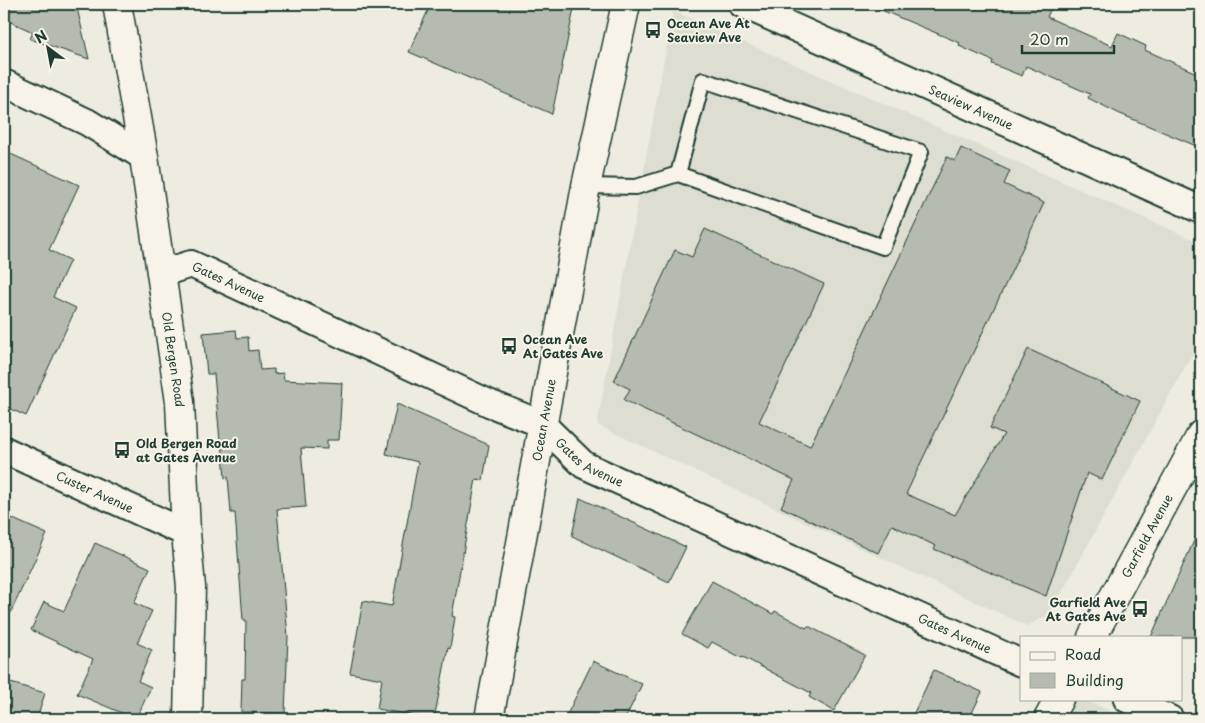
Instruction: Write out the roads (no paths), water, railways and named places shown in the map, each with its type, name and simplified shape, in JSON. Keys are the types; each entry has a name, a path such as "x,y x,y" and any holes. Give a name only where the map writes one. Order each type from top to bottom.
{"main road":[{"name":"Old Bergen Road","path":"117,4 144,157 180,402 186,533 191,587 188,719"},
{"name":"Ocean Avenue","path":"489,719 586,186 626,4"},
{"name":"Garfield Avenue","path":"1093,636 1201,435"},
{"path":"1048,719 1058,700"}],"street":[{"name":"Seaview Avenue","path":"742,4 1201,210"},
{"path":"4,83 87,122 144,157"},
{"name":"Gates Avenue","path":"162,273 191,264 491,404 542,424 584,466 1020,663"},
{"name":"Custer Avenue","path":"4,450 186,533"},
{"path":"1129,700 1170,719"}],"lane":[{"path":"586,186 636,187 678,174 884,247 921,152 703,80 678,174"}],"place":[{"name":"Ocean Ave At Seaview Ave","path":"653,30"},
{"name":"Ocean Ave At Gates Ave","path":"509,346"},
{"name":"Old Bergen Road at Gates Avenue","path":"122,450"},
{"name":"Garfield Ave At Gates Ave","path":"1140,609"}]}
